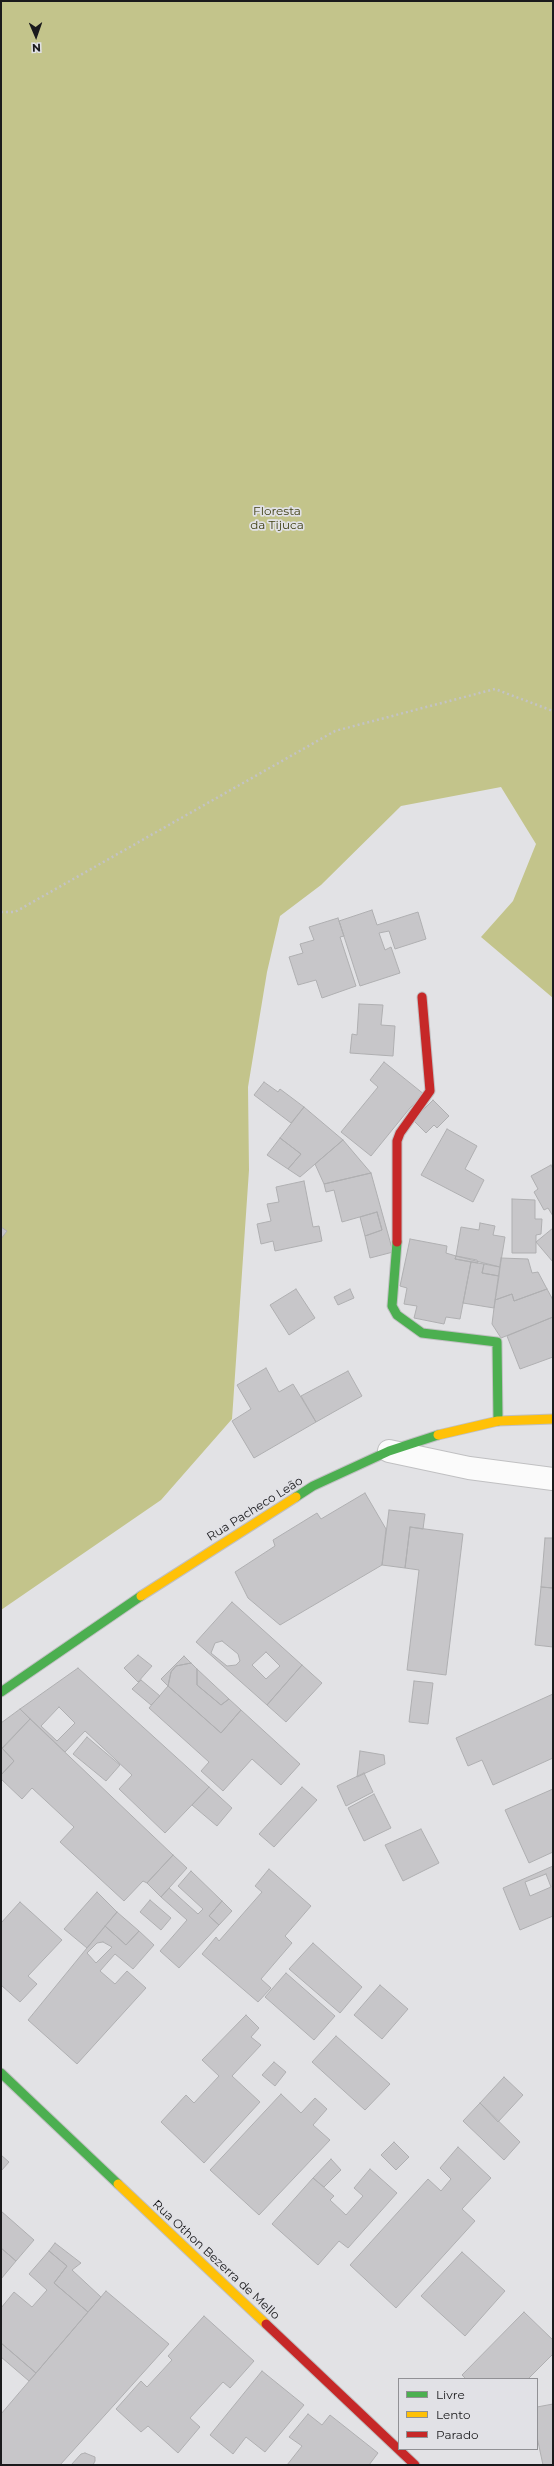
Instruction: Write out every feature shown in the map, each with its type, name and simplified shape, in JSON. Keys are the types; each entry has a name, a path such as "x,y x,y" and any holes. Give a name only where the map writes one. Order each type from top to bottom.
{"street":[{"path":"422,997 430,1091 429,1095 400,1133 398,1141 398,1236 392,1306 397,1315 422,1333 495,1341 498,1348 498,1421"},
{"name":"Rua Pacheco Leão","path":"1,1692 93,1627 209,1551 313,1486 389,1451 446,1432 498,1421 553,1419"},
{"path":"389,1451 469,1468 553,1479"},
{"name":"Rua Othon Bezerra de Mello","path":"1,2073 398,2449"},
{"name":"Rua Othon Bezerra de Mello","path":"399,2450 415,2465"}],"path":[{"path":"1,912 16,912 335,731 495,688 553,711"}],"green space":[{"name":"Floresta da Tijuca","path":"1,1 553,1 553,998 481,937 513,901 536,844 501,787 401,806 321,885 280,916 267,972 248,1087 249,1170 232,1419 161,1500 1,1610"}],"building":[{"path":"372,910 377,925 418,912 426,939 395,949 389,931 379,933 385,950 391,947 400,973 360,986 339,921"},
{"path":"338,918 344,936 340,937 356,986 322,998 316,980 298,985 289,957 303,953 300,944 314,940 309,927"},
{"path":"359,1004 383,1005 381,1025 395,1026 393,1056 350,1053 352,1034 357,1035"},
{"path":"384,1062 425,1095 410,1108 371,1156 341,1132 378,1087 370,1080"},
{"path":"264,1082 278,1092 280,1089 304,1107 291,1123 254,1095"},
{"path":"433,1100 449,1116 437,1128 434,1125 426,1133 413,1120"},
{"path":"304,1107 343,1140 300,1177 288,1169 301,1154 280,1138"},
{"path":"447,1129 477,1146 465,1169 484,1180 473,1202 421,1175"},
{"path":"280,1138 301,1154 288,1169 267,1155"},
{"path":"343,1140 371,1173 324,1184 315,1164"},
{"path":"551,1165 553,1169 553,1216 548,1208 544,1210 534,1192 538,1189 531,1176"},
{"path":"371,1173 393,1252 370,1258 365,1236 382,1230 377,1212 342,1222 334,1190 326,1192 324,1184"},
{"path":"304,1181 313,1227 319,1226 322,1241 275,1251 273,1241 261,1244 257,1224 271,1221 267,1204 279,1202 276,1187"},
{"path":"512,1199 535,1200 535,1219 542,1219 541,1234 536,1235 536,1253 512,1253"},
{"path":"377,1212 382,1230 365,1236 360,1217"},
{"path":"480,1223 495,1226 493,1235 505,1237 500,1267 456,1256 461,1227 479,1230"},
{"path":"1,1227 7,1231 1,1239"},
{"path":"553,1228 553,1262 536,1242"},
{"path":"410,1239 447,1246 446,1253 456,1256 455,1259 471,1262 460,1319 446,1317 444,1324 414,1318 417,1306 404,1304 407,1288 400,1286"},
{"path":"456,1256 477,1260 478,1263 455,1259"},
{"path":"501,1258 528,1259 532,1273 538,1272 547,1289 514,1301 512,1294 495,1300"},
{"path":"471,1262 484,1264 482,1273 499,1276 494,1308 463,1303"},
{"path":"484,1264 500,1267 499,1276 482,1273"},
{"path":"296,1289 315,1318 289,1335 270,1305"},
{"path":"350,1289 354,1298 338,1305 334,1297"},
{"path":"547,1289 553,1300 553,1317 501,1338 492,1324 495,1300 512,1294 514,1301"},
{"path":"553,1317 553,1357 520,1369 507,1336"},
{"path":"266,1368 279,1392 293,1384 316,1422 254,1458 232,1421 251,1409 237,1385"},
{"path":"348,1371 362,1396 316,1422 301,1396"},
{"path":"365,1493 386,1529 382,1565 280,1625 248,1598 235,1572 275,1546 273,1540 317,1513 321,1519"},
{"path":"389,1510 425,1514 423,1529 410,1527 405,1568 382,1565"},
{"path":"410,1527 463,1534 446,1675 407,1670 419,1570 405,1568"},
{"path":"545,1538 553,1538 553,1588 541,1587"},
{"path":"541,1587 553,1588 553,1647 535,1645"},
{"path":"232,1602 302,1665 267,1705 196,1642","holes":["222,1641 238,1654 240,1661 236,1665 227,1666 211,1653 215,1643","266,1652 280,1666 266,1679 252,1665"]},
{"path":"138,1655 152,1666 138,1682 124,1668"},
{"path":"184,1656 191,1663 176,1666 171,1672 168,1686 161,1679"},
{"path":"191,1663 197,1669 197,1685 221,1705 229,1699 241,1710 221,1733 168,1686 171,1672 176,1666"},
{"path":"302,1665 322,1683 286,1722 267,1705"},
{"path":"78,1668 209,1787 165,1833 119,1789 132,1775 85,1731 65,1752 20,1709","holes":["59,1707 75,1723 57,1741 41,1726"]},
{"path":"197,1669 229,1699 221,1705 197,1685"},
{"path":"141,1680 160,1696 151,1705 132,1689"},
{"path":"414,1681 433,1683 428,1724 409,1722"},
{"path":"168,1686 221,1733 241,1710 300,1764 281,1785 252,1759 223,1791 201,1771 209,1762 149,1708"},
{"path":"553,1694 553,1758 493,1785 482,1760 468,1766 456,1738"},
{"path":"20,1709 30,1719 1,1750 1,1723"},
{"path":"30,1719 173,1855 147,1883 143,1881 124,1901 60,1842 74,1827 32,1788 22,1799 1,1779 1,1775 14,1761 2,1748"},
{"path":"87,1737 120,1765 106,1781 73,1754"},
{"path":"2,1748 14,1761 1,1775 1,1750"},
{"path":"360,1751 384,1755 385,1764 357,1777"},
{"path":"364,1773 373,1792 346,1806 337,1786"},
{"path":"209,1787 232,1808 217,1826 192,1805"},
{"path":"302,1787 317,1800 274,1847 259,1834"},
{"path":"553,1789 553,1852 529,1863 505,1810"},
{"path":"374,1794 391,1828 364,1841 348,1808"},
{"path":"421,1829 439,1863 403,1881 385,1845"},
{"path":"173,1855 187,1868 161,1897 147,1883"},
{"path":"553,1866 553,1916 520,1930 503,1888","holes":["546,1874 551,1887 530,1896 525,1882"]},
{"path":"269,1869 311,1906 285,1936 292,1943 261,1979 271,1988 258,2002 202,1954 216,1937 219,1941 262,1892 255,1886"},
{"path":"191,1871 222,1901 209,1916 219,1925 179,1968 160,1951 187,1920 161,1897 169,1888 198,1914 203,1909 178,1886"},
{"path":"97,1892 117,1912 87,1948 64,1929"},
{"path":"150,1900 171,1918 161,1930 140,1912"},
{"path":"222,1901 232,1911 219,1925 209,1916"},
{"path":"20,1902 62,1940 28,1976 37,1984 20,2002 1,1985 1,1923"},
{"path":"117,1912 139,1931 126,1945 105,1926"},
{"path":"105,1926 126,1945 139,1931 154,1945 133,1969 115,1954 100,1971 115,1984 127,1971 146,1988 77,2064 28,2020","holes":["103,1942 112,1947 96,1963 87,1953 97,1943"]},
{"path":"313,1943 362,1987 340,2013 289,1969"},
{"path":"286,1973 335,2016 314,2040 265,1997"},
{"path":"380,1985 408,2009 382,2039 354,2015"},
{"path":"246,2015 259,2028 251,2037 261,2045 232,2076 260,2102 204,2163 161,2122 186,2095 194,2103 219,2076 202,2060"},
{"path":"336,2036 390,2084 365,2110 312,2062"},
{"path":"274,2062 286,2072 275,2086 262,2075"},
{"path":"504,2077 523,2095 498,2122 480,2103"},
{"path":"281,2094 301,2113 315,2098 327,2109 313,2125 330,2140 259,2215 210,2170"},
{"path":"480,2103 520,2142 504,2160 463,2121"},
{"path":"394,2142 409,2157 396,2170 381,2155"},
{"path":"458,2147 491,2178 462,2209 475,2221 396,2308 350,2265 428,2179 441,2191 451,2179 440,2168"},
{"path":"1,2155 9,2162 1,2171"},
{"path":"331,2159 341,2170 324,2187 313,2178"},
{"path":"370,2169 397,2193 348,2248 339,2241 318,2265 272,2224 313,2178 334,2196 330,2200 346,2215 363,2196 354,2188"},
{"path":"1,2211 34,2240 16,2261 1,2248"},
{"path":"55,2243 81,2263 72,2270 101,2297 88,2312 54,2283 67,2266 49,2251"},
{"path":"1,2248 16,2261 1,2279"},
{"path":"49,2251 67,2266 54,2283 88,2312 36,2373 1,2343 1,2308 14,2292 32,2307 47,2290 29,2274"},
{"path":"462,2252 505,2291 465,2336 421,2296"},
{"path":"106,2291 169,2344 60,2465 1,2465 1,2414"},
{"path":"524,2312 553,2340 553,2354 529,2378 465,2378 462,2375"},
{"path":"204,2316 254,2361 230,2388 223,2382 190,2418 200,2427 178,2453 148,2426 141,2432 116,2409 141,2381 147,2387 172,2360 168,2356"},
{"path":"1,2343 36,2373 29,2381 1,2357"},
{"path":"262,2371 304,2405 265,2452 246,2437 233,2454 210,2435"},
{"path":"553,2404 553,2465 543,2465 538,2442 538,2407"},
{"path":"308,2414 322,2425 330,2415 378,2453 369,2465 287,2465 302,2446 289,2437"},
{"path":"85,2453 95,2457 93,2465 71,2465 81,2454"}],"traffic: fast":[{"path":"397,1242 392,1306 397,1315 422,1333 497,1342 498,1421"},
{"path":"296,1497 313,1486 389,1451 438,1435"},
{"path":"1,1692 141,1596"},
{"path":"1,2073 118,2184"}],"traffic: slow":[{"path":"438,1435 498,1421 553,1419"},
{"path":"141,1596 296,1497"},
{"path":"118,2184 266,2324"}],"traffic: jam":[{"path":"397,1242 397,1141 400,1133 430,1091 422,997"},
{"path":"266,2324 398,2449"},
{"path":"399,2450 415,2465"}]}
